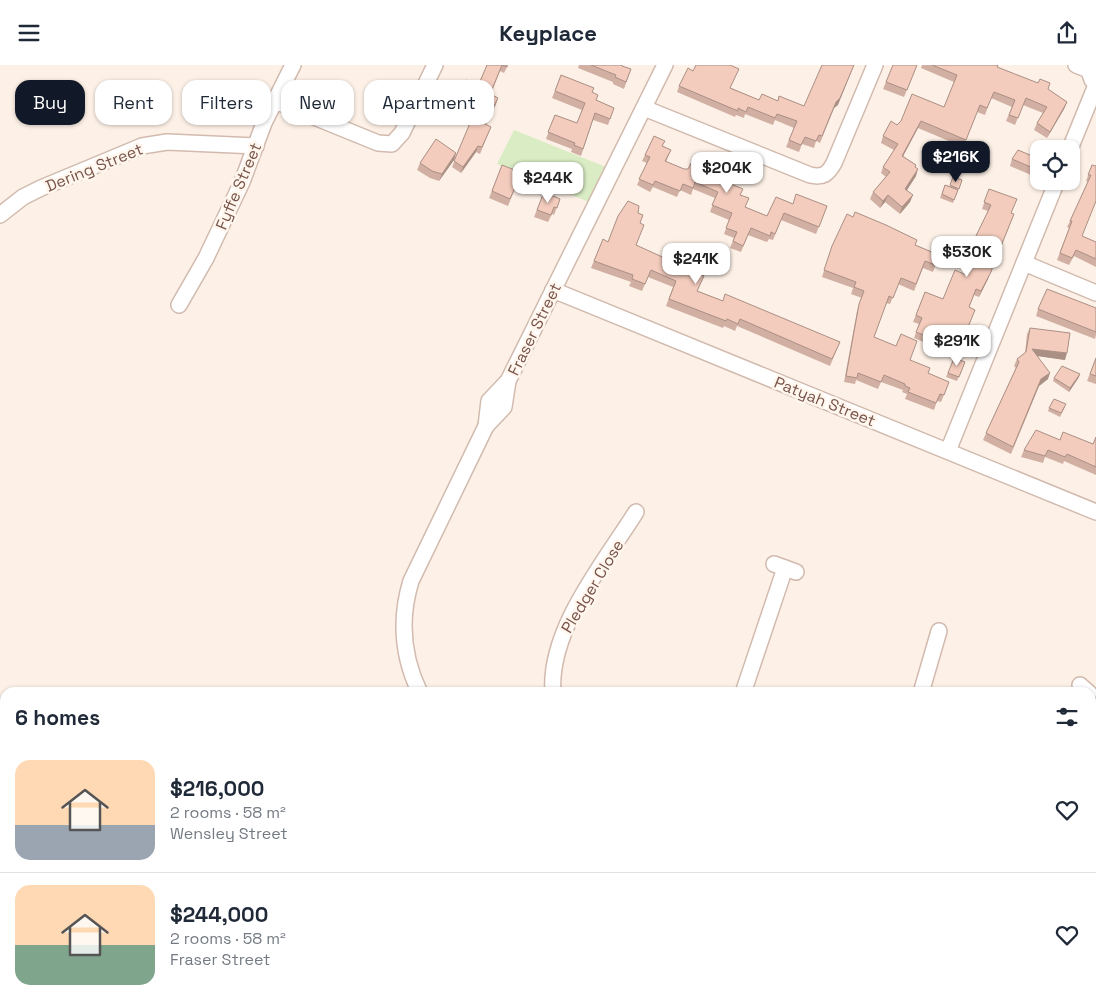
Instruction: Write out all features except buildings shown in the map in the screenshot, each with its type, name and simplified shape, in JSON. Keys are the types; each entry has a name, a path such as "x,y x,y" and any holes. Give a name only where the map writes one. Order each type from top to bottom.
{"street":[{"name":"Fyffe Street","path":"179,304 222,224 293,65"},
{"path":"276,101 378,143 392,144 402,133 435,65"},
{"name":"Fraser Street","path":"418,687 405,649 403,621 407,594 417,565 486,426 488,401 508,381 665,65"},
{"path":"644,107 810,175 821,177 827,174 834,163 875,65"},
{"path":"1073,140 1095,76 1076,65"},
{"name":"Dering Street","path":"0,215 23,197 41,188 142,146 167,142 256,146"},
{"path":"948,451 1053,190"},
{"path":"1024,263 1096,293"},
{"name":"Patyah Street","path":"553,290 1096,512"},
{"name":"Pledger Close","path":"553,687 554,661 566,625 636,512"},
{"path":"745,687 785,568"},
{"path":"923,687 939,631"}],"green space":[{"path":"514,130 606,167 589,202 497,164"}]}
